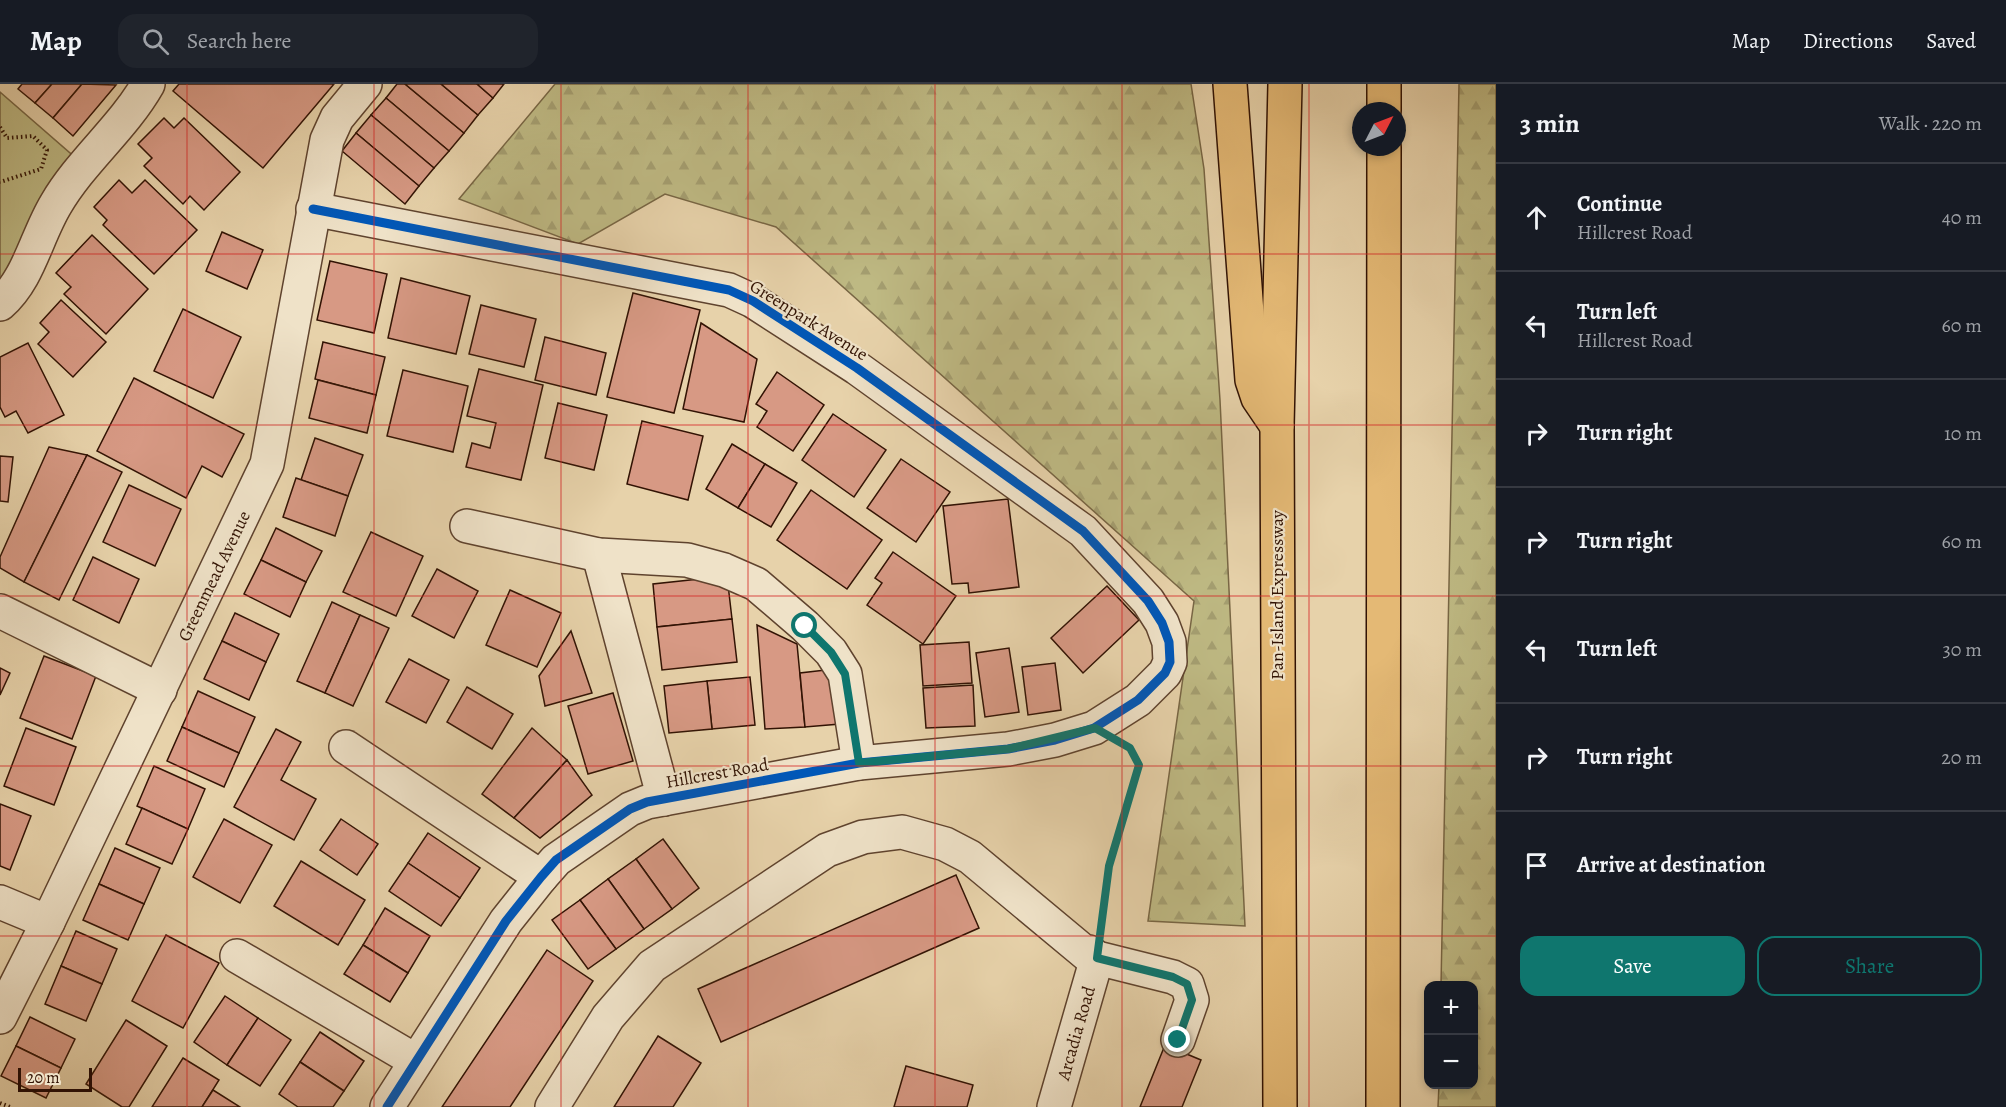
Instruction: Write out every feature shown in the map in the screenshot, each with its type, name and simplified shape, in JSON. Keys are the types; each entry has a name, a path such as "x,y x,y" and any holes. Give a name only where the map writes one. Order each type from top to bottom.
{"highway":[{"path":"1230,84 1252,380 1258,398 1277,426"},
{"name":"Pan-Island Expressway","path":"1280,1107 1277,426 1284,84"},
{"path":"1384,84 1384,102"},
{"path":"1383,1107 1384,156"}],"street":[{"path":"0,304 12,292 22,276 56,202 148,84"},
{"name":"Greenmead Avenue","path":"0,1017 48,922 267,465 327,140 337,118 365,84"},
{"name":"Greenpark Avenue","path":"313,209 729,290 753,302 857,368 1083,531 1148,601 1162,623 1169,642 1170,662"},
{"path":"467,526 599,555 687,560 724,570 756,584 831,652 845,674 859,763"},
{"name":"Hillcrest Road","path":"599,555 664,799"},
{"path":"0,611 160,690"},
{"name":"Hillcrest Road","path":"387,1107 506,921 541,877 556,860 630,809 664,799 859,763 1008,749 1095,728 1138,700 1165,673 1170,662"},
{"path":"346,747 541,877"},
{"path":"552,1107 608,1017 652,966 826,850 863,837 902,832 954,848 970,857 1089,956 1089,952 1097,958 1173,977 1187,984 1192,1000 1178,1040"},
{"path":"0,902 48,922"},
{"path":"237,956 416,1061"},
{"name":"Arcadia Road","path":"1054,1107 1097,958"}],"path":[{"path":"0,128 7,138 33,136 47,150 41,169 0,182"},
{"path":"1095,728 1130,748 1139,765 1109,866 1097,958"},
{"path":"0,1102 10,1107"}],"green space":[{"path":"555,84 1191,84 1204,169 1220,400 1245,926 1148,921 1194,601 776,227 665,194 578,244 459,199"},
{"path":"1459,84 1496,84 1496,1107 1438,1107 1439,1089 1478,1089 1478,981 1441,981"},
{"path":"0,92 78,160 0,280"}],"building":[{"path":"22,84 52,84 35,103 18,89"},
{"path":"52,84 82,84 53,118 35,103"},
{"path":"82,84 116,85 73,136 53,118"},
{"path":"179,84 334,84 263,168 173,91"},
{"path":"397,84 405,84 464,133 449,151 386,98"},
{"path":"405,84 441,84 478,115 464,133"},
{"path":"441,84 477,84 493,98 478,115"},
{"path":"477,84 504,84 493,98"},
{"path":"386,98 449,151 434,168 371,115"},
{"path":"371,115 434,168 419,186 356,133"},
{"path":"164,118 174,128 184,118 240,172 204,210 190,196 183,204 144,166 152,158 138,144"},
{"path":"356,133 419,186 405,204 342,151"},
{"path":"119,180 132,193 145,180 197,230 154,274 103,225 107,220 94,207"},
{"path":"222,232 263,250 247,289 206,271"},
{"path":"92,235 148,289 106,334 64,294 71,287 56,273"},
{"path":"330,261 387,274 374,333 317,320"},
{"path":"401,278 470,296 456,354 388,338"},
{"path":"633,293 700,310 674,413 607,397"},
{"path":"61,300 106,342 73,377 38,344 49,332 40,323"},
{"path":"481,305 536,319 524,367 469,354"},
{"path":"183,309 241,337 213,398 154,371"},
{"path":"701,323 757,359 744,422 683,409"},
{"path":"545,337 606,353 596,395 535,380"},
{"path":"323,342 385,357 376,395 315,379"},
{"path":"28,343 64,415 28,433 16,411 5,417 0,407 0,357"},
{"path":"479,369 543,385 521,480 466,467 472,443 490,448 496,423 467,416"},
{"path":"403,370 468,386 453,452 387,436"},
{"path":"777,372 824,405 793,451 757,427 767,411 756,404"},
{"path":"134,378 244,434 222,477 202,466 186,498 97,451"},
{"path":"318,380 376,395 367,433 309,418"},
{"path":"558,403 607,415 594,470 545,458"},
{"path":"833,414 886,450 854,497 802,460"},
{"path":"642,421 703,436 688,500 627,484"},
{"path":"315,438 363,455 348,496 301,480"},
{"path":"732,444 765,464 738,508 706,489"},
{"path":"49,447 87,455 24,582 0,568 0,557"},
{"path":"87,455 122,472 59,600 24,582"},
{"path":"0,456 13,457 8,502 0,501"},
{"path":"901,459 950,492 916,542 867,508"},
{"path":"765,464 797,483 771,527 738,508"},
{"path":"296,478 348,496 335,536 283,517"},
{"path":"129,485 181,509 155,566 103,542"},
{"path":"811,490 882,540 847,589 777,540"},
{"path":"1008,499 1019,587 969,593 968,583 952,584 943,506"},
{"path":"276,528 322,551 306,582 261,560"},
{"path":"371,532 423,556 396,616 343,592"},
{"path":"893,552 956,596 923,644 867,605 882,583 875,578"},
{"path":"93,557 139,579 119,623 73,600"},
{"path":"261,560 306,582 290,617 244,594"},
{"path":"437,569 478,591 454,638 412,616"},
{"path":"727,576 732,619 657,627 653,584"},
{"path":"1107,586 1139,620 1083,673 1051,638"},
{"path":"510,590 561,613 537,667 486,645"},
{"path":"332,602 360,615 325,693 297,681"},
{"path":"235,613 279,634 266,662 222,641"},
{"path":"360,615 389,628 353,706 325,693"},
{"path":"732,619 737,662 662,670 657,627"},
{"path":"757,625 797,644 805,727 765,729"},
{"path":"571,631 592,693 545,706 539,676"},
{"path":"222,641 266,662 249,700 204,679"},
{"path":"969,642 972,683 923,686 920,645"},
{"path":"1009,648 1019,712 985,717 976,653"},
{"path":"44,656 96,676 72,739 20,718"},
{"path":"409,659 449,680 426,723 386,702"},
{"path":"1055,663 1061,710 1028,715 1022,667"},
{"path":"0,668 10,673 0,695"},
{"path":"834,669 840,724 805,727 800,673"},
{"path":"750,677 755,725 712,729 707,681"},
{"path":"707,681 712,729 669,733 664,686"},
{"path":"973,685 975,726 926,728 923,688"},
{"path":"467,687 513,714 492,749 447,722"},
{"path":"198,691 255,717 239,753 182,727"},
{"path":"613,693 633,761 588,774 568,706"},
{"path":"182,727 239,753 224,787 167,761"},
{"path":"26,728 76,747 54,805 4,786"},
{"path":"532,728 567,760 514,818 482,794"},
{"path":"276,729 301,742 281,780 316,799 294,840 234,807"},
{"path":"567,760 592,795 540,838 514,818"},
{"path":"154,766 205,789 188,829 137,806"},
{"path":"0,804 31,816 10,870 0,866"},
{"path":"142,808 188,829 172,864 126,844"},
{"path":"224,819 272,845 240,903 193,877"},
{"path":"341,819 378,844 357,875 320,850"},
{"path":"428,833 480,868 460,898 408,863"},
{"path":"663,839 699,888 672,909 636,859"},
{"path":"115,848 160,868 144,904 99,884"},
{"path":"636,859 672,909 644,929 608,879"},
{"path":"301,861 365,900 338,945 274,906"},
{"path":"408,863 460,898 441,926 389,891"},
{"path":"956,875 979,928 721,1042 698,989"},
{"path":"608,879 644,929 616,949 580,900"},
{"path":"99,884 144,904 128,940 83,920"},
{"path":"580,900 616,949 588,969 552,920"},
{"path":"385,908 430,936 408,973 363,945"},
{"path":"76,931 117,949 102,984 61,966"},
{"path":"166,935 219,963 183,1028 132,1001"},
{"path":"363,945 408,973 390,1002 344,974"},
{"path":"547,950 593,981 510,1107 442,1107"},
{"path":"61,966 102,984 86,1021 45,1004"},
{"path":"225,996 258,1018 227,1065 194,1042"},
{"path":"30,1017 75,1039 61,1068 16,1046"},
{"path":"258,1018 291,1040 260,1086 227,1065"},
{"path":"126,1020 167,1046 129,1107 122,1107 86,1084"},
{"path":"320,1032 364,1061 344,1091 300,1062"},
{"path":"658,1036 701,1063 673,1107 614,1107"},
{"path":"1165,1045 1201,1060 1182,1107 1140,1107"},
{"path":"16,1046 61,1068 46,1098 1,1076"},
{"path":"183,1058 219,1080 202,1107 152,1107"},
{"path":"300,1062 344,1091 333,1107 298,1107 279,1094"},
{"path":"906,1066 973,1085 967,1107 894,1107"},
{"path":"213,1090 240,1107 202,1107"}],"cycle path":[{"path":"313,209 729,290 753,301 857,368 1083,531 1148,601 1162,623 1169,642 1170,662 1165,673 1138,700 1094,728 1055,740 1008,749 859,763 647,802 630,809 556,860 541,877 506,921 387,1107"}],"route":[{"path":"805,626 831,652 845,674 859,763 1008,749 1055,740 1095,728 1130,748 1139,765 1109,866 1097,958 1173,977 1187,984 1192,1000 1178,1040"}]}
